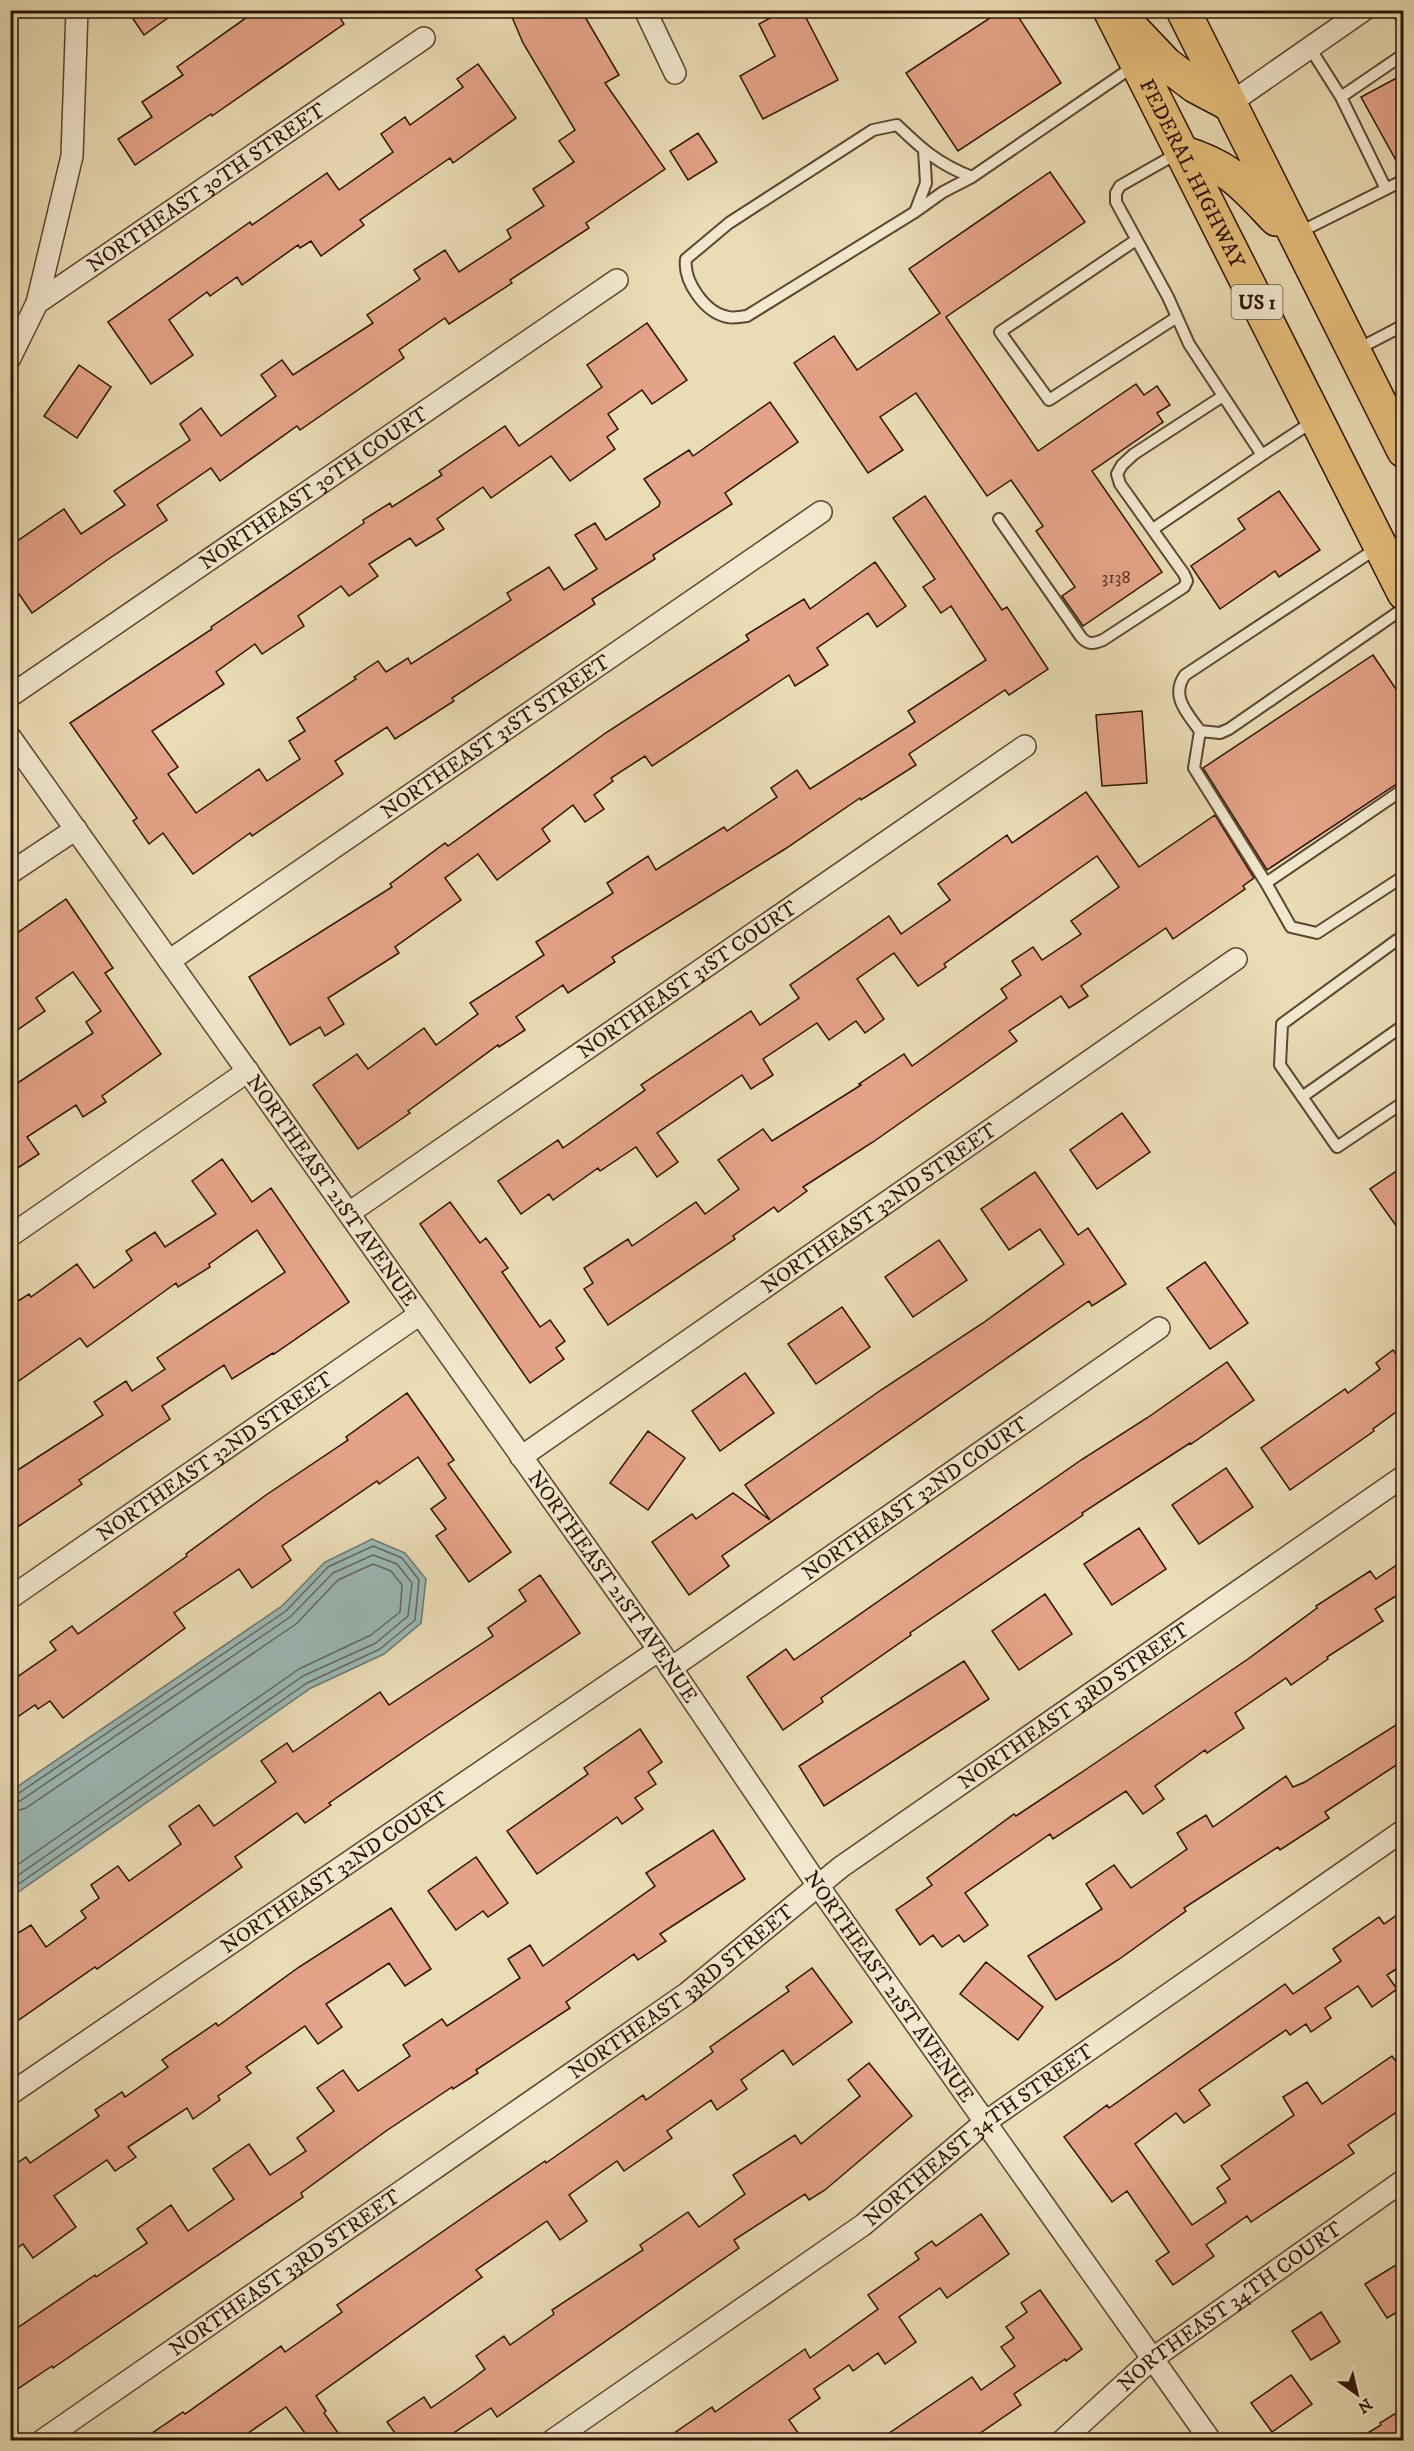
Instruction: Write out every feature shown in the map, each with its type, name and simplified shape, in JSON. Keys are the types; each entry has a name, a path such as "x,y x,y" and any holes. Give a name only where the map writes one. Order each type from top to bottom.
{"main road":[{"name":"FEDERAL HIGHWAY","path":"1110,10 1404,592"},
{"path":"1115,10 1166,64 1195,86 1229,104"},
{"path":"1183,10 1404,451"},
{"path":"1181,152 1209,161 1235,176 1297,239"}],"street":[{"path":"37,303 72,156 76,10"},
{"path":"645,10 675,73"},
{"path":"1229,104 1364,10"},
{"name":"NORTHEAST 30TH STREET","path":"10,358 37,303 424,38"},
{"name":"NORTHEAST 30TH COURT","path":"10,696 617,280"},
{"name":"NORTHEAST 31ST STREET","path":"169,961 821,512"},
{"name":"NORTHEAST 21ST AVENUE","path":"10,737 659,1650 819,1887 1210,2440"},
{"name":"NORTHEAST 31ST COURT","path":"349,1214 1025,746"},
{"path":"10,873 76,829"},
{"name":"NORTHEAST 32ND STREET","path":"521,1457 1236,959"},
{"path":"10,1236 248,1071"},
{"name":"NORTHEAST 32ND STREET","path":"10,1598 420,1314"},
{"name":"NORTHEAST 32ND COURT","path":"671,1668 1159,1328"},
{"name":"NORTHEAST 33RD STREET","path":"43,2440 686,1994 851,1861 1404,1476"},
{"name":"NORTHEAST 32ND COURT","path":"10,2094 659,1650"},
{"name":"NORTHEAST 34TH STREET","path":"553,2440 862,2225 984,2123 1404,1830"},
{"name":"NORTHEAST 34TH COURT","path":"1063,2440 1152,2359 1404,2180"}],"lane":[{"path":"1394,10 1404,18"},
{"path":"1310,48 1341,97 1386,189"},
{"path":"1341,97 1404,54"},
{"path":"972,177 946,167 897,125 873,130 729,223 686,259 687,276 705,306 727,317 747,316 915,212 943,192 972,177 1137,64"},
{"path":"915,212 926,183 924,150"},
{"path":"1181,152 1120,186 1116,193 1116,202 1168,297 1189,344 1262,455"},
{"path":"1297,239 1404,180"},
{"path":"1136,240 1000,332 1049,400 1177,317"},
{"path":"1353,351 1404,325"},
{"path":"999,519 1086,643 1093,644 1102,640 1184,587 1186,581 1184,574 1120,484 1117,474 1122,465 1134,454 1223,396"},
{"path":"1153,529 1316,419"},
{"path":"1380,546 1185,675 1180,682 1178,693 1181,704 1200,731 1194,768 1291,927 1317,933 1404,876"},
{"path":"1200,731 1220,733 1229,729 1404,608"},
{"path":"1266,883 1404,789"},
{"path":"1404,938 1397,940 1282,1024 1280,1065 1337,1147 1404,1102"},
{"path":"1302,1097 1404,1025"}],"water":[{"path":"372,1539 405,1553 426,1579 421,1623 384,1654 311,1688 11,1897 11,1791 282,1606 325,1562"}],"building":[{"path":"127,10 179,10 144,35"},
{"path":"257,10 335,10 344,24 212,116 211,114 135,165 118,139 152,117 142,102 183,75 177,67"},
{"path":"509,10 581,10 619,75 605,83 665,169 586,223 589,228 510,280 512,283 449,324 445,318 399,350 404,358 300,430 297,426 220,481 211,468 157,505 167,520 32,613 19,594 10,601 10,546 64,509 81,534 125,505 114,491 190,440 180,424 201,408 221,436 276,396 261,375 282,360 293,375 373,323 367,315 420,279 414,270 445,250 459,272 511,238 507,230 544,206 533,189 574,162 559,141 575,130 523,43"},
{"path":"785,10 802,10 838,80 763,119 740,76 775,56 759,24"},
{"path":"1002,10 1014,10 1061,83 958,151 906,73"},
{"path":"478,64 516,118 453,163 450,158 360,220 364,225 321,256 311,241 300,248 298,245 242,285 237,277 210,296 207,292 169,320 193,355 151,384 108,322 250,222 252,225 327,173 339,190 393,152 381,134 405,117 410,125 463,87 457,79"},
{"path":"1404,74 1404,173 1403,173 1361,97"},
{"path":"698,133 717,162 688,180 670,151"},
{"path":"1050,172 1085,222 946,317 1038,451 1136,384 1144,395 1157,386 1170,405 1157,413 1163,422 1092,471 1162,572 1083,626 1062,596 1075,587 1036,531 1043,526 1011,480 987,496 916,393 880,417 903,450 868,473 794,363 834,336 857,370 940,313 909,269"},
{"path":"647,323 687,380 652,404 642,390 608,414 618,429 607,437 615,449 570,481 551,456 491,498 483,487 437,519 444,529 416,546 410,538 369,564 378,576 349,596 341,586 298,616 304,626 262,654 255,644 216,672 224,684 152,731 178,767 168,774 196,813 259,769 267,781 300,759 289,741 305,731 297,718 356,679 354,677 378,661 386,672 408,658 411,664 511,600 507,593 549,567 564,590 597,569 575,535 595,523 606,540 659,506 660,502 644,479 689,450 693,456 770,402 798,442 725,493 732,504 653,555 655,559 592,599 595,604 452,698 454,701 395,739 387,727 335,761 343,774 252,836 250,833 193,874 163,833 149,844 133,821 137,818 70,723 212,629 211,627 364,523 363,520 390,503 392,507 442,475 439,471 505,426 519,446 602,387 587,365"},
{"path":"79,365 111,387 77,438 44,416"},
{"path":"1279,491 1320,550 1279,577 1275,571 1220,609 1191,566 1245,529 1238,519"},
{"path":"925,496 1002,610 1007,607 1048,669 1009,695 1005,690 909,754 916,765 861,800 860,798 785,849 612,957 615,962 568,993 563,985 516,1017 525,1030 499,1047 498,1045 408,1111 410,1113 358,1149 313,1085 357,1054 368,1069 424,1028 436,1045 478,1014 470,1003 544,955 536,942 613,893 607,883 648,856 656,870 724,827 727,831 777,797 771,788 797,770 810,789 915,722 908,711 986,660 951,606 941,613 923,587 935,579 893,518"},
{"path":"875,562 906,606 877,627 868,613 817,648 828,665 795,686 789,675 652,766 645,756 611,778 613,781 594,795 604,809 585,822 573,805 542,829 550,841 497,880 478,854 445,878 461,900 395,947 399,953 328,998 344,1024 325,1036 320,1027 290,1045 249,977 392,887 390,884 445,843 448,846 607,732 749,640 746,635 804,599 810,609"},
{"path":"1373,655 1404,701 1404,779 1267,870 1203,768"},
{"path":"1142,711 1147,783 1102,786 1096,715"},
{"path":"1086,792 1139,867 1215,815 1254,878 1243,886 1245,889 1173,939 1166,928 1081,986 1088,996 1069,1008 1061,996 1009,1031 1017,1041 873,1142 803,1187 807,1191 778,1212 774,1207 733,1236 735,1239 608,1325 584,1289 593,1283 584,1268 628,1239 632,1246 696,1202 705,1214 739,1189 718,1160 763,1129 772,1141 861,1085 859,1084 904,1054 912,1066 1007,998 1001,989 1021,975 1012,961 1033,947 1042,960 1081,934 1071,921 1119,887 1097,856 944,964 946,967 918,986 894,953 857,979 884,1019 865,1033 856,1021 829,1040 817,1023 763,1059 773,1075 751,1089 742,1075 657,1133 678,1162 657,1177 636,1147 600,1171 598,1168 553,1200 549,1194 521,1214 498,1181 558,1140 563,1148 645,1090 641,1085 751,1011 760,1025 799,998 790,985 889,916 901,934 950,900 938,884 1007,835 1012,843"},
{"path":"66,899 113,968 105,973 161,1054 102,1096 106,1102 83,1117 76,1105 27,1137 39,1154 10,1173 10,1088 93,1033 86,1022 101,1011 73,972 36,998 45,1011 10,1035 10,938"},
{"path":"1122,1113 1150,1152 1097,1189 1070,1150"},
{"path":"222,1159 252,1202 271,1188 349,1302 274,1354 232,1379 224,1365 162,1406 170,1419 79,1480 82,1484 10,1532 10,1475 103,1415 94,1402 126,1381 132,1391 165,1369 157,1358 285,1272 257,1230 209,1264 210,1267 178,1287 176,1283 87,1347 80,1338 10,1387 10,1306 29,1294 31,1297 77,1264 94,1288 132,1260 126,1251 155,1232 165,1247 216,1214 192,1181"},
{"path":"1404,1166 1404,1237 1370,1189"},
{"path":"1035,1172 1078,1235 1088,1228 1126,1284 1092,1306 1089,1301 722,1556 729,1566 689,1595 652,1542 692,1514 696,1519 733,1493 770,1520 745,1485 881,1390 983,1323 1064,1264 1040,1229 1009,1250 981,1209"},
{"path":"450,1202 480,1243 486,1238 508,1268 502,1272 540,1327 550,1320 565,1341 556,1348 564,1359 530,1383 420,1224"},
{"path":"939,1240 967,1280 913,1317 885,1277"},
{"path":"1205,1262 1248,1323 1210,1349 1167,1288"},
{"path":"842,1307 870,1347 816,1384 788,1344"},
{"path":"1393,1350 1404,1364 1404,1406 1373,1429 1374,1431 1290,1490 1261,1448 1345,1389 1348,1393 1380,1369 1376,1363"},
{"path":"1227,1362 1254,1400 1191,1444 1082,1513 1083,1515 910,1633 911,1635 821,1698 823,1702 783,1730 747,1677 786,1649 794,1660 1081,1460 1147,1418"},
{"path":"745,1373 774,1413 720,1451 692,1411"},
{"path":"407,1393 454,1460 448,1464 511,1552 469,1582 436,1536 446,1529 431,1509 446,1498 418,1457 379,1484 377,1481 282,1546 291,1560 252,1588 239,1569 174,1613 185,1628 63,1718 50,1701 38,1709 35,1705 10,1722 10,1682 56,1650 50,1642 72,1626 78,1634 187,1556 186,1554 266,1495 348,1440 346,1437"},
{"path":"648,1431 685,1458 648,1510 610,1483"},
{"path":"1226,1468 1253,1507 1199,1544 1172,1505"},
{"path":"1139,1528 1166,1569 1112,1605 1084,1564"},
{"path":"1404,1560 1404,1591 1375,1609 1383,1621 1327,1657 1328,1659 1291,1685 1286,1678 1235,1713 1244,1728 1207,1753 1205,1750 1155,1786 1164,1799 1143,1814 1126,1791 1053,1839 1050,1834 965,1893 988,1925 964,1942 959,1935 942,1947 933,1935 920,1945 896,1910 932,1885 927,1878 1014,1814 1016,1816 1248,1659 1317,1608 1316,1606 1370,1571 1376,1579"},
{"path":"540,1575 580,1633 329,1803 331,1805 305,1823 297,1813 235,1857 242,1867 97,1969 95,1967 10,2026 10,1938 31,1925 46,1947 86,1918 81,1911 99,1898 91,1885 118,1866 129,1881 181,1844 169,1826 199,1805 214,1826 276,1782 261,1761 287,1743 293,1752 380,1692 389,1705 493,1636 488,1628 526,1601 519,1590"},
{"path":"1045,1594 1072,1634 1019,1670 992,1631"},
{"path":"964,1661 989,1699 824,1806 799,1766"},
{"path":"1404,1720 1404,1760 1325,1812 1329,1818 1280,1850 1278,1847 1184,1908 1186,1911 1118,1960 1056,2000 1028,1956 1102,1909 1086,1884 1114,1865 1131,1888 1187,1849 1177,1833 1206,1815 1213,1827 1286,1776 1293,1787 1305,1782"},
{"path":"640,1729 662,1762 648,1772 656,1784 635,1798 643,1809 622,1824 617,1817 537,1874 507,1831 588,1774 584,1768"},
{"path":"713,1830 745,1879 660,1934 666,1941 638,1960 634,1954 566,2002 570,2008 476,2070 478,2073 453,2089 452,2087 386,2131 301,2193 303,2197 53,2368 52,2366 10,2394 10,2333 95,2275 96,2277 147,2243 137,2229 171,2205 188,2231 234,2199 213,2169 249,2144 270,2175 306,2151 297,2138 334,2111 317,2088 343,2070 358,2091 410,2056 403,2045 442,2019 447,2026 520,1978 508,1959 530,1945 543,1966 655,1886 646,1873"},
{"path":"476,1857 508,1903 488,1917 483,1911 456,1930 428,1891"},
{"path":"391,1908 431,1969 405,1986 389,1963 326,2004 342,2027 318,2044 305,2026 246,2067 251,2073 218,2096 220,2100 193,2119 187,2108 128,2147 136,2157 115,2171 107,2160 54,2196 76,2227 33,2258 23,2244 10,2253 10,2168 26,2157 30,2163 99,2116 95,2110 122,2092 125,2097 168,2067 162,2060 216,2023 218,2026 299,1967"},
{"path":"1404,1910 1404,1964 1387,1975 1397,1989 1372,2007 1358,1986 1325,2008 1331,2018 1311,2032 1306,2024 1290,2035 1286,2030 1199,2090 1210,2105 1184,2123 1176,2113 1135,2144 1192,2225 1226,2202 1217,2188 1230,2179 1221,2166 1294,2115 1283,2097 1307,2082 1322,2104 1392,2056 1404,2072 1404,2107 1348,2145 1354,2153 1251,2222 1247,2216 1206,2245 1214,2256 1173,2285 1156,2261 1169,2252 1127,2191 1112,2202 1064,2137 1107,2105 1109,2108 1285,1984 1293,1994 1341,1961 1333,1949 1379,1917 1384,1924"},
{"path":"986,1962 1043,2007 1018,2040 960,1994"},
{"path":"812,1968 852,2022 793,2065 783,2050 741,2080 747,2089 717,2110 711,2100 667,2131 672,2138 624,2171 617,2161 569,2195 587,2221 560,2240 547,2221 476,2270 482,2277 316,2396 326,2411 324,2413 343,2440 310,2440 286,2407 238,2440 142,2440 183,2412 185,2414 281,2346 285,2352 342,2312 337,2305 643,2095 646,2100 713,2052 710,2047 789,1991 786,1987"},
{"path":"869,2063 912,2116 825,2190 809,2200 805,2194 734,2240 739,2248 497,2417 491,2408 443,2440 400,2440 387,2422 424,2397 431,2408 471,2380 485,2369 476,2356 504,2336 510,2345 554,2314 552,2310 643,2250 640,2245 688,2212 699,2227 745,2194 733,2175 795,2135 801,2144 860,2096 848,2080"},
{"path":"981,2214 1009,2254 947,2298 940,2288 899,2317 916,2342 885,2364 878,2353 853,2371 849,2365 814,2389 820,2398 789,2420 803,2440 664,2440 712,2407 715,2412 805,2349 810,2358 878,2309 868,2295 919,2259 915,2253 932,2241 936,2246"},
{"path":"1404,2260 1404,2308 1387,2318 1365,2284"},
{"path":"1040,2290 1082,2349 1014,2394 1021,2405 970,2440 879,2440 972,2377 981,2390 1015,2366 1001,2347 1014,2338 1006,2327 1027,2312 1021,2303"},
{"path":"1321,2312 1340,2342 1311,2360 1292,2331"},
{"path":"1291,2375 1312,2404 1272,2432 1251,2403"},
{"path":"1404,2408 1404,2440 1356,2440 1381,2425 1380,2423"}]}
